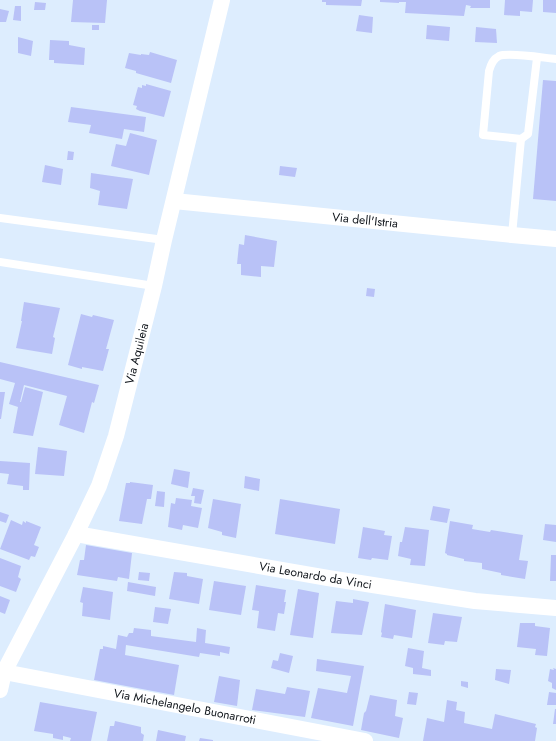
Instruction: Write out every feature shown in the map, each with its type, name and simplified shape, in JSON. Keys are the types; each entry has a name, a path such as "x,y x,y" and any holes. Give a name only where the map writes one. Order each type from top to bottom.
{"street":[{"name":"Via Aquileia","path":"0,690 4,672 76,534 99,486 116,436 154,286 222,0"},
{"name":"Via dell'Istria","path":"174,201 512,236 556,239"},
{"name":"Via Leonardo da Vinci","path":"76,534 328,578 460,599 556,608"},
{"name":"Via Michelangelo Buonarroti","path":"4,672 365,741"}],"lane":[{"path":"536,58 528,134 521,139 483,135 491,63 501,56 511,55 556,59"},
{"path":"512,236 521,139"},
{"path":"0,218 164,240"},
{"path":"0,262 154,286"}],"building":[{"path":"73,0 107,0 105,23 71,22"},
{"path":"322,0 362,0 361,6 326,5 326,2 322,2"},
{"path":"380,0 490,0 490,8 470,8 471,6 466,5 464,16 405,13 406,2 380,2"},
{"path":"505,0 533,0 532,12 520,11 520,16 504,15"},
{"path":"543,0 556,0 556,13 543,12"},
{"path":"35,2 46,3 45,10 34,10"},
{"path":"15,6 21,6 21,21 13,20"},
{"path":"0,9 9,11 6,22 0,22"},
{"path":"359,15 373,17 372,33 356,31"},
{"path":"92,25 99,25 99,30 92,30"},
{"path":"427,25 450,27 449,41 426,39"},
{"path":"476,27 496,29 497,43 475,42"},
{"path":"18,37 33,41 31,56 18,53"},
{"path":"50,40 69,41 69,45 85,48 84,65 54,63 54,60 49,60"},
{"path":"150,52 177,60 171,83 136,73 136,71 125,68 129,53 149,55"},
{"path":"543,80 556,81 556,201 533,199"},
{"path":"146,84 171,91 164,117 140,111 136,109 137,106 133,105 138,87 142,88 142,85 146,86"},
{"path":"71,107 146,117 144,132 124,129 122,139 89,133 91,125 68,122"},
{"path":"130,133 157,140 149,175 111,166 116,144 126,146"},
{"path":"68,151 74,152 73,160 67,160"},
{"path":"45,165 63,169 61,185 42,182"},
{"path":"280,166 297,168 295,177 279,175"},
{"path":"91,173 133,179 127,209 98,205 100,191 90,188"},
{"path":"245,235 277,241 274,267 261,266 261,277 241,275 241,264 237,264 239,244 244,245"},
{"path":"367,288 375,289 374,297 366,296"},
{"path":"24,302 60,308 53,337 55,338 52,354 16,348 22,321"},
{"path":"81,314 114,320 106,349 109,349 103,371 82,367 82,369 68,365"},
{"path":"0,362 99,385 94,403 92,402 84,433 59,425 67,396 24,385 20,402 25,387 43,392 33,436 13,433 18,407 9,404 15,383 0,379"},
{"path":"0,392 5,392 1,419 0,419"},
{"path":"38,447 67,451 64,476 35,474"},
{"path":"0,461 30,463 29,490 23,490 23,486 7,484 9,474 0,473"},
{"path":"174,469 190,472 188,488 171,484"},
{"path":"245,476 260,479 259,491 244,488"},
{"path":"130,482 153,485 151,499 147,499 142,524 119,521 126,483"},
{"path":"193,488 204,490 201,504 194,503 195,496 191,496"},
{"path":"157,491 165,492 164,507 155,506"},
{"path":"176,498 192,500 191,506 202,508 198,528 183,525 182,530 168,527 171,503 175,504"},
{"path":"213,499 241,504 236,538 222,535 222,532 208,528"},
{"path":"280,499 340,509 335,544 275,534"},
{"path":"433,506 450,509 447,523 430,520"},
{"path":"0,512 9,515 6,523 0,521"},
{"path":"11,520 22,525 23,521 26,523 26,521 41,527 34,545 39,547 35,557 31,556 29,560 0,549"},
{"path":"450,521 473,525 472,529 490,532 491,530 523,535 519,560 528,561 525,579 501,575 501,573 482,569 482,563 464,561 464,559 447,555 445,553"},
{"path":"545,524 556,525 556,542 543,540"},
{"path":"363,527 385,531 384,535 392,536 388,560 358,558"},
{"path":"405,527 429,530 425,566 410,565 411,559 398,556 400,542 402,542"},
{"path":"86,545 132,553 129,579 118,577 117,581 77,575 80,560 84,560"},
{"path":"551,555 556,555 556,581 550,581"},
{"path":"0,558 21,566 18,577 21,579 16,592 0,586"},
{"path":"139,572 150,573 149,581 138,580"},
{"path":"174,572 187,573 187,576 203,579 199,604 169,599"},
{"path":"214,581 246,586 241,615 209,610"},
{"path":"128,582 156,587 155,596 127,591"},
{"path":"256,585 286,590 284,614 278,613 275,631 257,628 259,611 252,610"},
{"path":"83,587 113,592 110,620 82,616 83,603 80,602"},
{"path":"298,589 319,593 313,638 290,635"},
{"path":"0,596 10,600 5,614 0,612"},
{"path":"353,599 369,602 362,635 331,633 336,601 353,603"},
{"path":"385,604 416,610 412,638 394,635 393,639 381,637"},
{"path":"155,607 171,609 168,624 153,622"},
{"path":"433,613 462,617 457,642 445,641 444,645 428,643"},
{"path":"520,623 535,623 535,626 550,628 547,656 535,655 536,649 517,647"},
{"path":"134,628 151,630 151,636 196,642 197,628 206,630 205,643 230,647 229,654 220,652 220,656 200,653 199,657 126,645 125,655 179,665 174,695 94,680 100,649 103,649 103,646 116,649 118,635 127,637 129,633 133,633"},
{"path":"408,648 424,651 422,668 431,670 431,676 413,674 413,668 405,666"},
{"path":"280,653 293,656 289,673 271,668 273,660 278,661"},
{"path":"317,659 364,666 353,726 311,718 318,688 347,693 351,676 316,671"},
{"path":"553,668 556,669 556,690 552,688 552,683 548,681 550,669 554,670"},
{"path":"496,669 511,670 509,684 495,680"},
{"path":"219,676 240,680 237,706 214,702"},
{"path":"461,681 468,682 468,688 461,686"},
{"path":"287,687 310,691 305,717 252,710 256,689 285,694"},
{"path":"409,692 418,693 416,705 407,704"},
{"path":"549,692 556,693 556,705 547,705"},
{"path":"370,695 397,700 395,716 403,718 399,738 361,730 364,713 366,711"},
{"path":"447,700 457,702 456,710 465,712 464,723 492,729 495,714 536,724 535,727 537,728 535,741 423,741 427,718 444,722"},
{"path":"40,702 97,712 91,741 70,741 71,738 63,736 63,740 53,738 53,734 34,731"},
{"path":"555,709 556,724 553,724"},
{"path":"115,721 141,727 141,733 144,735 143,741 107,741 110,726 114,726"},
{"path":"158,730 186,736 185,741 156,741"},
{"path":"200,738 213,740 213,741 199,741"}]}
